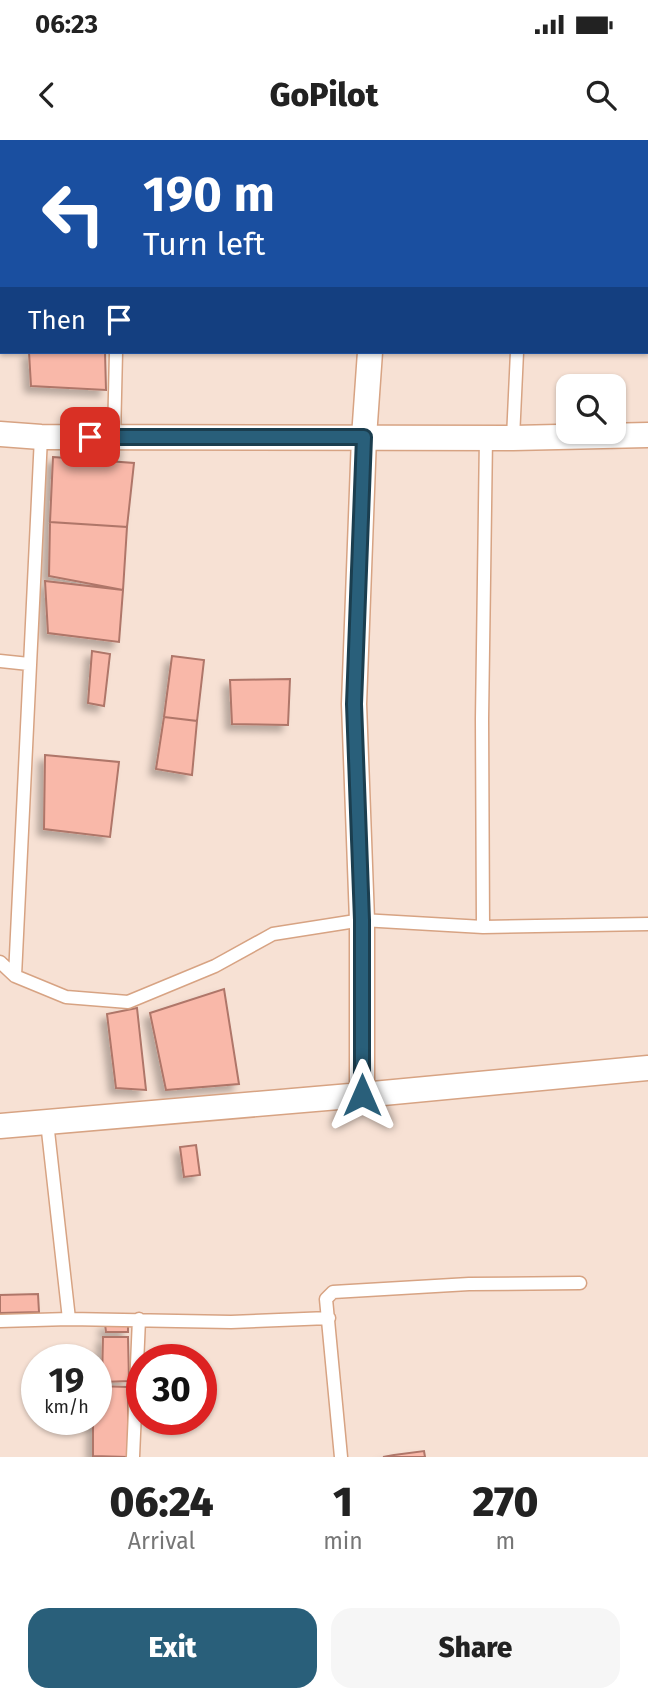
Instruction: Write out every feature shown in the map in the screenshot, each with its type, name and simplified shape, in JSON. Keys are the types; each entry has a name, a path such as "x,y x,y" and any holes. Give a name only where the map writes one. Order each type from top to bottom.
{"street":[{"path":"362,1095 362,920 354,704 370,354"},
{"path":"0,434 41,437 486,438 648,435"},
{"path":"0,1126 648,1068"}],"lane":[{"path":"114,437 116,354"},
{"path":"513,438 517,354"},
{"path":"15,976 41,437"},
{"path":"483,927 482,719 486,438"},
{"path":"0,661 29,664"},
{"path":"0,962 15,976 66,997 128,1002 215,966 273,934 362,920 483,927 648,924"},
{"path":"47,1122 69,1319"},
{"path":"341,1457 326,1299 334,1292 469,1284 580,1283"},
{"path":"0,1321 139,1319 231,1322 329,1318"},
{"path":"133,1457 139,1319"}],"building":[{"path":"29,354 105,354 106,390 31,386"},
{"path":"53,457 134,463 127,527 50,522"},
{"path":"50,522 127,527 123,590 49,576"},
{"path":"45,581 123,590 119,642 48,633"},
{"path":"92,651 110,654 104,706 88,703"},
{"path":"172,656 204,660 197,721 164,717"},
{"path":"290,679 288,725 232,724 230,680"},
{"path":"164,717 197,721 192,775 156,769"},
{"path":"45,755 119,762 110,837 44,829"},
{"path":"224,989 239,1084 166,1090 150,1013"},
{"path":"137,1008 146,1090 116,1088 107,1014"},
{"path":"196,1145 200,1175 184,1177 180,1147"},
{"path":"38,1294 39,1312 0,1313 0,1295"},
{"path":"105,1324 128,1324 128,1332 106,1332"},
{"path":"103,1337 128,1337 126,1381 112,1382 112,1344 103,1344"},
{"path":"112,1386 126,1387 128,1457 93,1456 93,1435 112,1435"},
{"path":"424,1451 425,1457 383,1457 394,1455"}],"route":[{"path":"90,437 364,437 354,704 362,920 362,1095"}]}
